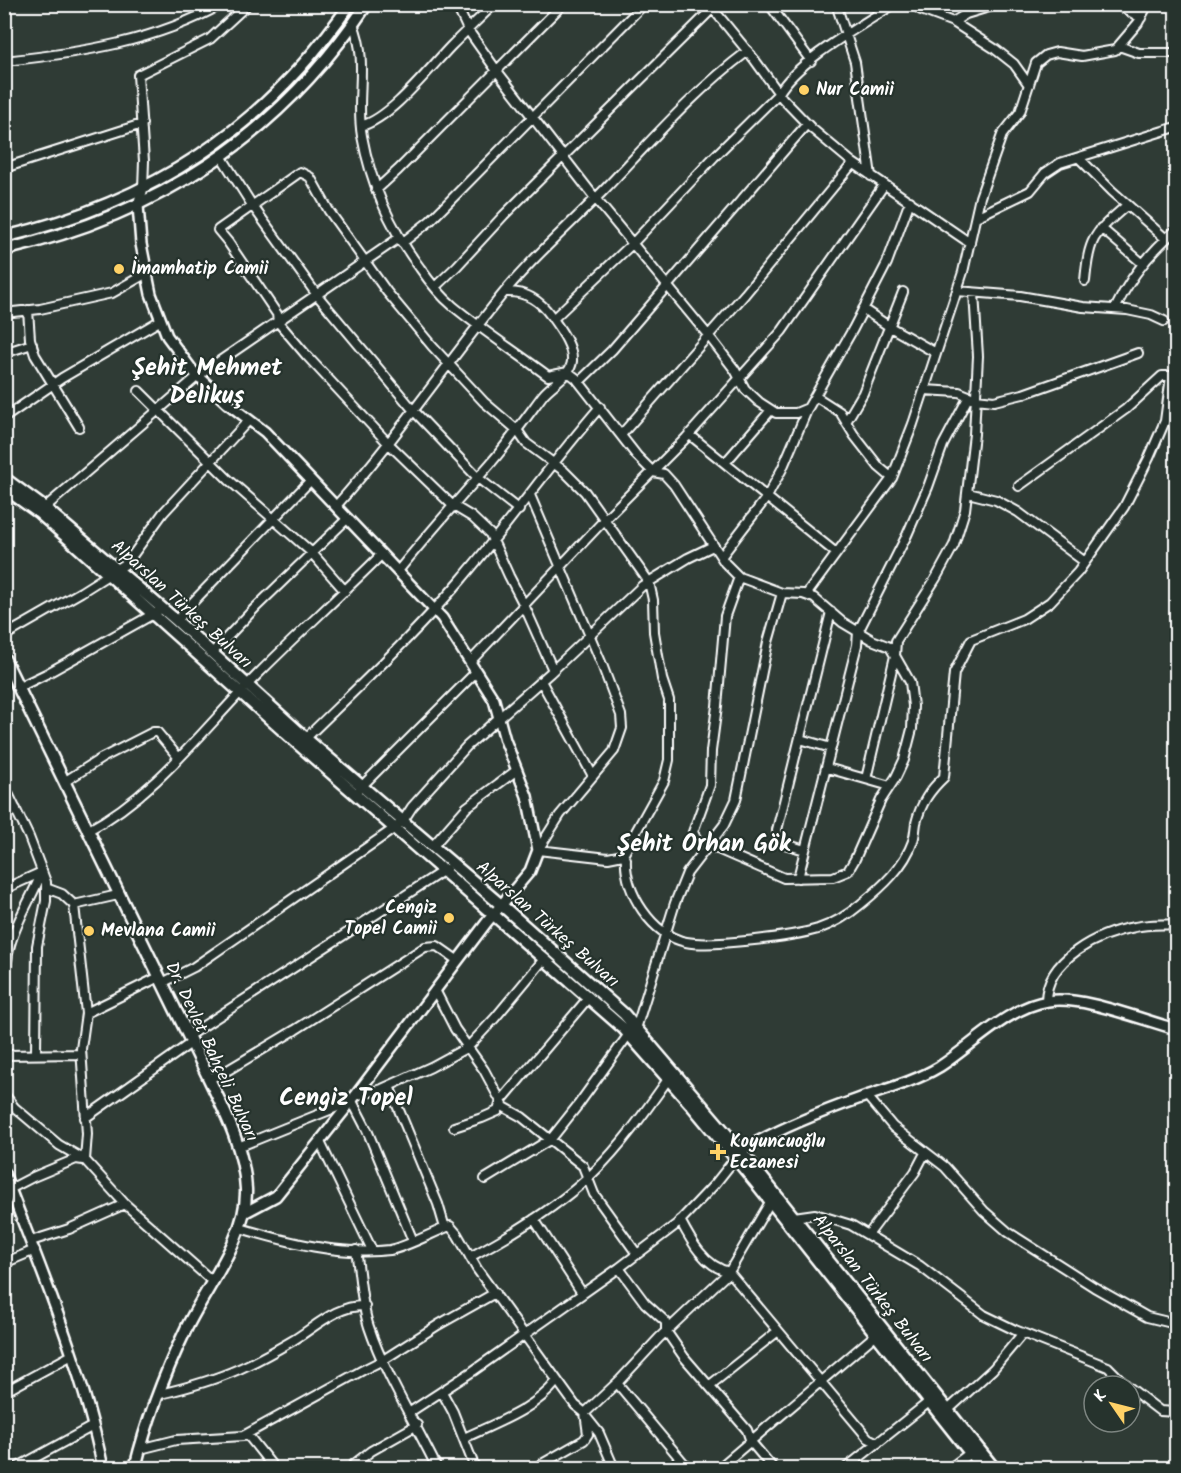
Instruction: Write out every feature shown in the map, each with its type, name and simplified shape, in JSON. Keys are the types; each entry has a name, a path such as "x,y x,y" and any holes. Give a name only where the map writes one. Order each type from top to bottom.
{"main road":[{"path":"4,237 69,220 143,188 178,169 255,114 281,90 311,56 350,4"},
{"path":"4,250 77,230 138,205 179,184 221,156 253,132 293,96 325,60 367,4"},
{"name":"Alparslan Türkeş Bulvarı","path":"4,478 399,825 624,1014 632,1031"},
{"name":"Alparslan Türkeş Bulvarı","path":"4,488 42,510"},
{"name":"Alparslan Türkeş Bulvarı","path":"157,612 177,621 212,653 244,689"},
{"name":"Dr. Devlet Bahçeli Bulvarı","path":"4,658 208,1079 238,1147 244,1170 246,1191 240,1228 182,1336 135,1468"},
{"name":"Alparslan Türkeş Bulvarı","path":"399,825 432,847 448,867"},
{"name":"Alparslan Türkeş Bulvarı","path":"497,909 544,959 632,1031 773,1197 974,1450 994,1468"},
{"name":"Alparslan Türkeş Bulvarı","path":"773,1197 794,1217 880,1332"},
{"name":"Alparslan Türkeş Bulvarı","path":"933,1399 948,1410 974,1450 982,1468"}],"street":[{"path":"4,61 85,51 133,41 199,18 222,4"},
{"path":"456,4 468,30 497,71 595,198 708,335 745,389 776,413 796,413 808,408"},
{"path":"361,126 373,123 395,105 494,4"},
{"path":"376,190 563,4"},
{"path":"42,510 198,376 365,260 430,221 644,4"},
{"path":"769,4 810,61"},
{"path":"836,4 855,62 871,176"},
{"path":"554,319 633,243 714,157 779,93 785,81 810,61 894,4"},
{"path":"913,4 921,10 953,22 1014,64 1029,85"},
{"path":"953,22 966,14 999,4"},
{"path":"1117,4 1141,18"},
{"path":"806,595 892,478 957,291 980,197 1002,135 1020,112 1036,63 1046,55 1057,52 1082,56 1114,50 1141,18 1148,4"},
{"path":"242,6 234,19 210,39 138,75 142,124 143,188 138,205 141,244 151,294 167,336 198,376 227,403 265,432 442,618 494,700 527,796 538,850"},
{"path":"435,287 711,7 779,93 807,124 853,163 970,243"},
{"path":"352,24 360,40 362,61 361,126 376,190 400,240 451,305 548,376 568,372"},
{"path":"1119,46 1138,52 1176,52"},
{"path":"336,506 414,411 505,292 654,136 727,67 748,51"},
{"path":"4,168 142,124"},
{"path":"579,382 612,350 807,124"},
{"path":"976,218 1030,191 1045,173 1060,163 1176,127"},
{"path":"221,156 252,205 317,295 414,411 478,478 519,510"},
{"path":"1079,158 1166,239"},
{"path":"621,435 853,163"},
{"path":"538,850 608,858 623,855 664,782 669,760 669,700 660,667 649,582 585,492 553,463 526,443 517,430 484,402 387,292 329,211 310,177 300,172 218,230 277,314 278,322 388,443 452,506 472,517 490,534 553,670"},
{"path":"470,662 604,521 690,435 782,331 884,185"},
{"path":"721,557 767,497 782,469 808,408 886,263 910,201"},
{"path":"1085,281 1090,242 1101,228 1127,205"},
{"path":"1101,228 1142,263"},
{"path":"1115,309 1126,285 1142,263 1176,230"},
{"path":"4,313 112,293 147,273"},
{"path":"957,291 1020,296 1083,307 1115,309 1150,315 1164,321"},
{"path":"398,571 478,478 548,389 568,372 572,361 568,345 554,319 531,297 505,292"},
{"path":"846,422 863,393 903,292"},
{"path":"866,779 895,656 896,641 936,578 962,526 968,493 978,346 974,293"},
{"path":"863,309 936,353"},
{"path":"28,310 35,355 80,427"},
{"path":"4,418 53,385 161,320"},
{"path":"4,353 32,344"},
{"path":"924,390 959,392 994,401 1023,394 1138,353"},
{"path":"568,372 579,382 653,472 664,474 674,485 713,546 739,577 782,593 814,598 842,622 890,647 910,682 914,706 912,729 904,760 877,808 848,871 833,877 784,878 697,840 693,832 710,785 711,751 725,616 739,577"},
{"path":"623,855 636,901 666,935 686,942 716,943 818,929 844,917 889,879 913,841 923,802 944,777 954,673 971,640 1024,619 1050,602 1085,562 1124,507 1149,458 1164,421 1171,376 1162,376 1126,409 1019,486"},
{"path":"139,391 229,480 311,552 345,591"},
{"path":"815,396 840,412 879,468 892,478"},
{"path":"798,878 857,645 858,632 908,535 943,445 973,397"},
{"path":"302,741 434,609 493,542 553,463 600,407"},
{"path":"725,463 771,410"},
{"path":"4,636 127,563 163,513 249,420"},
{"path":"690,435 836,553"},
{"path":"177,621 311,480"},
{"path":"968,493 996,500 1018,512 1085,562"},
{"path":"244,1213 276,1196 320,1142 457,960 530,871 538,850 560,815 614,751 622,728 621,716 562,566 530,495"},
{"path":"212,653 311,552 348,518"},
{"path":"86,1013 194,966 399,825 412,807 467,746 589,635 649,582 713,546"},
{"path":"87,831 111,819 158,780 244,689 382,554"},
{"path":"485,1179 551,1139 579,1105 632,1031 687,873 710,846 724,825 736,800 768,642 782,593"},
{"path":"19,687 157,612"},
{"path":"806,850 778,842 777,830 831,612"},
{"path":"359,790 477,672"},
{"path":"541,681 594,776"},
{"path":"64,782 153,732 157,732 178,757"},
{"path":"800,739 831,748"},
{"path":"827,768 890,786"},
{"path":"432,847 467,807 517,770"},
{"path":"4,785 29,837 46,888 46,901 37,946 36,1054"},
{"path":"4,814 16,809"},
{"path":"85,1118 189,1040 448,867"},
{"path":"4,889 42,872"},
{"path":"4,1010 9,950 18,922 42,872"},
{"path":"46,888 62,894 74,905 86,1013 81,1054 85,1160"},
{"path":"74,905 118,895"},
{"path":"1046,1001 1047,989 1051,980 1061,963 1076,950 1132,927 1176,924"},
{"path":"208,1079 228,1070 304,1024 425,947 437,946 457,960"},
{"path":"238,1147 354,1098 389,1086 468,1047 544,959"},
{"path":"435,990 455,1029 484,1070 504,1107 522,1117 583,1166 594,1194 637,1254"},
{"path":"454,1127 498,1111 501,1101 589,997"},
{"path":"410,1412 619,1268 680,1220 715,1184 738,1155 763,1138 817,1114 913,1081 939,1067 1018,1011 1046,1001 1074,1000 1176,1029"},
{"path":"4,1054 81,1054"},
{"path":"470,1257 534,1219 587,1178 623,1140 671,1076"},
{"path":"389,1086 438,1204 445,1228"},
{"path":"4,1094 14,1107 58,1145 85,1160 124,1204 212,1281"},
{"path":"867,1096 893,1127 945,1167 984,1210 1008,1232 1094,1287 1147,1317 1176,1324"},
{"path":"354,1098 413,1241"},
{"path":"320,1142 372,1250"},
{"path":"868,1235 915,1172 925,1153"},
{"path":"7,1190 76,1159 85,1160"},
{"path":"4,1173 7,1190 33,1246 72,1355 103,1468"},
{"path":"586,1415 666,1331 729,1272 773,1197"},
{"path":"4,1263 69,1228 124,1204"},
{"path":"794,1217 815,1214 851,1225 920,1266 984,1315 1023,1333 1108,1366 1116,1374"},
{"path":"534,1219 582,1293"},
{"path":"680,1220 691,1241 706,1260 721,1270 729,1272 868,1438 878,1443"},
{"path":"240,1228 281,1240 356,1250 392,1250 450,1226 557,1381 575,1405 586,1415 598,1433 614,1468"},
{"path":"356,1250 369,1326 383,1360 437,1468"},
{"path":"619,1268 645,1303 666,1322 666,1331 684,1357 747,1430 751,1442 773,1468"},
{"path":"140,1449 176,1440 243,1436 383,1360 438,1325 495,1293"},
{"path":"160,1394 238,1369 293,1340 332,1315 356,1306 365,1306"},
{"path":"709,1386 778,1331"},
{"path":"719,1468 880,1332"},
{"path":"948,1410 993,1369 1023,1333"},
{"path":"4,1392 72,1355"},
{"path":"464,1438 523,1410 549,1392 557,1381"},
{"path":"617,1383 688,1468"},
{"path":"442,1392 476,1468"},
{"path":"1142,1397 1160,1411 1176,1412"},
{"path":"846,1468 933,1399"},
{"path":"535,1468 584,1440 588,1434 586,1415"},
{"path":"353,1468 371,1451 417,1425"},
{"path":"16,1468 93,1426"},
{"path":"247,1434 274,1468"},
{"path":"950,1468 974,1450"}],"shaded area":[{"path":"357,5 360,5 326,51 288,94 239,136 168,184 167,182 249,125 272,104 315,59"}],"place":[{"name":"Nur Camii","path":"804,90"},
{"name":"İmamhatip Camii","path":"119,269"},
{"name":"Cengiz Topel Camii","path":"449,918"},
{"name":"Mevlana Camii","path":"89,931"},
{"name":"Koyuncuoğlu Eczanesi","path":"718,1152"}],"district":[{"name":"Şehit Mehmet Delikuş","path":"207,382"},
{"name":"Şehit Orhan Gök","path":"704,844"},
{"name":"Cengiz Topel","path":"346,1098"}]}
